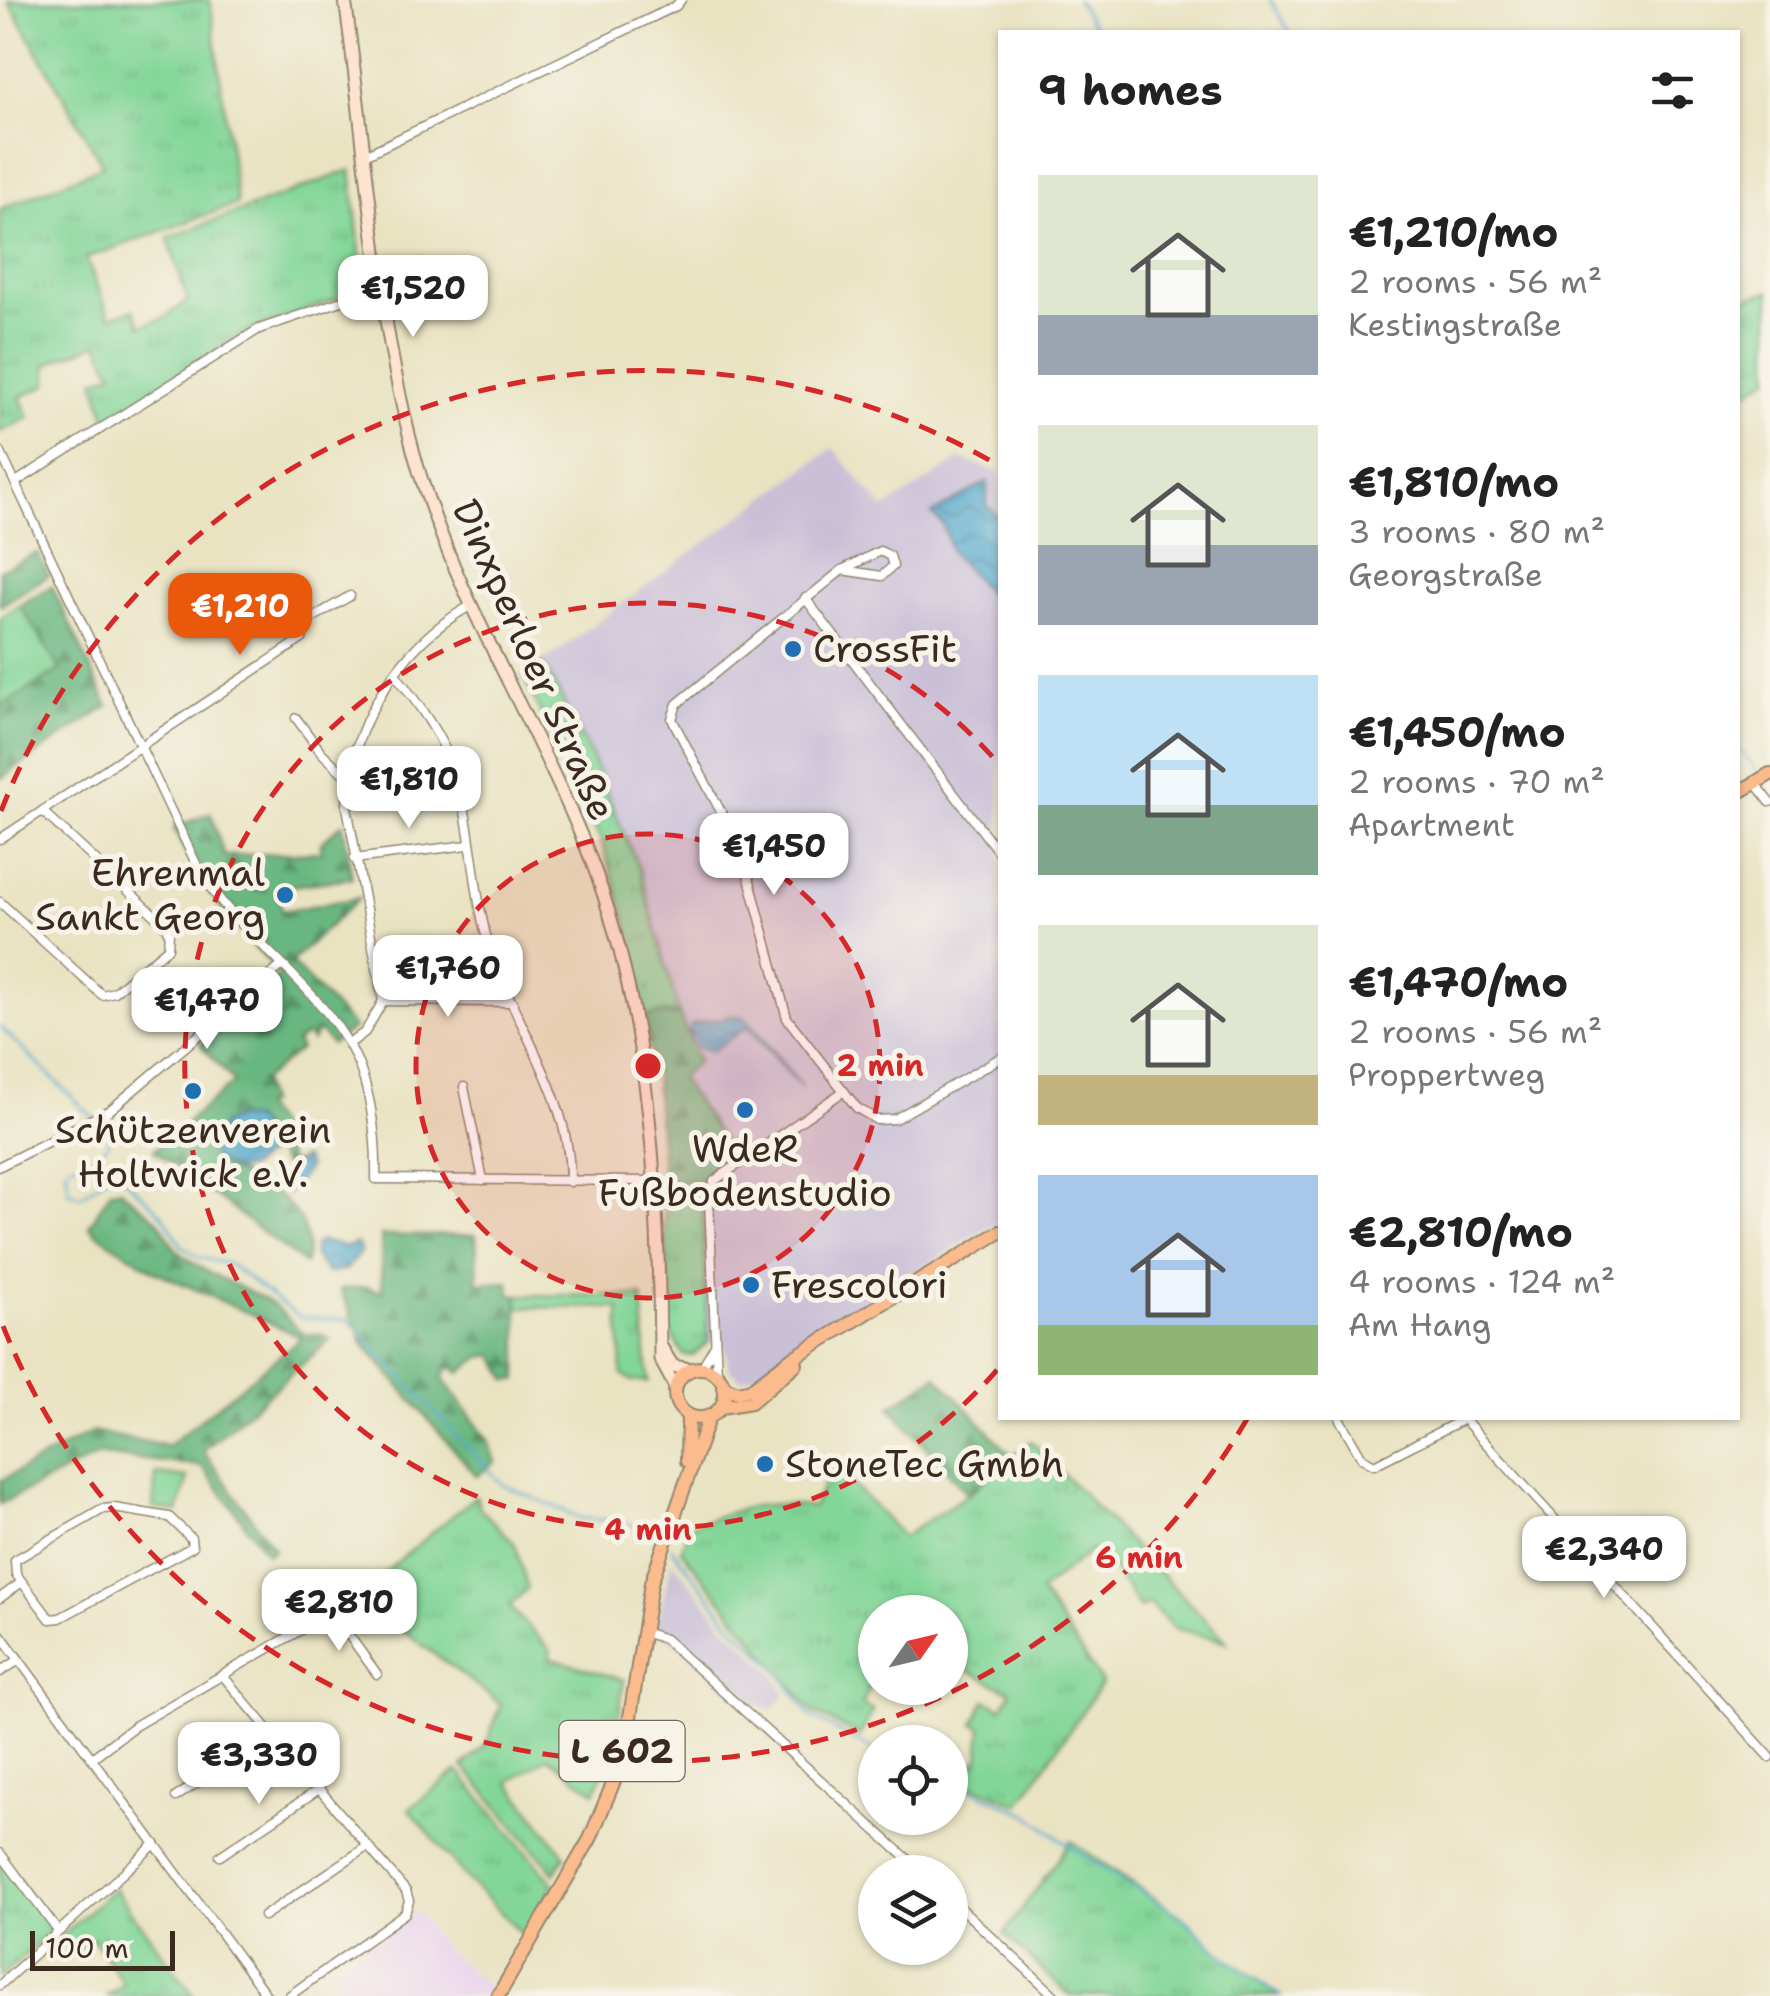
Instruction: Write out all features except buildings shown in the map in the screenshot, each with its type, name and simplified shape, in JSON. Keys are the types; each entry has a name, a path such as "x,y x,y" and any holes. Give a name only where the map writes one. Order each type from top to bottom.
{"main road":[{"name":"Dinxperloer Straße","path":"345,0 383,288 418,468 470,606 556,781 610,916 636,1025 652,1181 660,1360 675,1387"},
{"path":"1740,792 1762,778"},
{"path":"660,1344 673,1366 717,1374 724,1386 738,1392 751,1389 998,1233"},
{"path":"685,1484 710,1416 721,1406 752,1402 808,1350"},
{"path":"675,1387 696,1368"},
{"path":"721,1406 724,1386"},
{"name":"L 602","path":"498,1996 602,1814 630,1717 642,1632 660,1549 685,1484 688,1415 676,1400 675,1387"},
{"path":"688,1415 710,1416"}],"street":[{"path":"367,154 676,6 681,0"},
{"path":"16,482 259,329 383,288"},
{"path":"0,451 201,874 221,906 349,1044 372,1120 376,1179 652,1181"},
{"path":"842,570 882,576 893,566 890,556 880,551 842,570 673,709 674,725 742,852 787,1018 868,1116 895,1119 998,1059"},
{"path":"0,839 302,639 307,621 350,596"},
{"path":"805,598 998,851"},
{"path":"349,1044 365,1032 383,1001 354,859 347,777 374,704 447,619 470,606"},
{"path":"396,675 442,743 459,788 482,922 559,1106 570,1144 570,1182"},
{"path":"296,718 320,752 347,777"},
{"path":"1762,778 1770,802"},
{"path":"0,902 102,995 114,992 168,948 169,932 42,812"},
{"path":"354,859 468,845"},
{"path":"0,1166 110,1110 280,967"},
{"path":"383,1001 513,1002"},
{"path":"464,1087 483,1180"},
{"path":"717,1374 709,1203 714,1181 844,1091"},
{"path":"696,1368 716,1341"},
{"path":"1340,1420 1362,1458 1374,1465 1462,1420"},
{"path":"1465,1420 1770,1757"},
{"path":"104,1509 169,1517 179,1522 193,1543 186,1553 55,1620 46,1616 22,1582 14,1566 20,1554 104,1509"},
{"path":"0,1598 22,1582"},
{"path":"92,1758 133,1728 354,1599"},
{"path":"332,1612 377,1674"},
{"path":"642,1632 666,1639 903,1855"},
{"path":"0,1634 267,1996"},
{"path":"0,1672 19,1660"},
{"path":"223,1676 368,1846 410,1902 406,1913 289,1996"},
{"path":"176,1797 271,1732"},
{"path":"220,1856 320,1789"},
{"path":"0,1984 155,1844"},
{"path":"264,1916 368,1846"},
{"path":"0,1852 58,1932"},
{"path":"968,1915 1055,1996"}],"shaded area":[{"path":"833,448 884,509 960,459 998,471 998,1222 829,1323 755,1375 741,1379 729,1369 724,1344 708,1342 701,1180 730,1152 680,1078 698,1061 679,1014 640,871 591,756 543,662"},
{"path":"672,1561 727,1628 772,1671 786,1693 773,1710 749,1700 744,1705 668,1636 655,1631"},
{"path":"417,1912 444,1950 491,1988 485,1996 346,1996 329,1971"}],"green space":[{"path":"8,0 210,0 237,204 86,258 110,317 134,309 141,326 164,318 188,301 168,238 351,170 364,289 242,334 107,421 95,380 113,373 98,343 47,364 47,385 20,397 29,418 0,432 0,209 103,166"},
{"path":"1770,291 1770,377 1740,396 1740,300"},
{"path":"38,553 49,575 0,606 0,570"},
{"path":"52,586 108,706 0,779 0,707 60,670 20,605"},
{"path":"20,605 60,670 0,707 0,618"},
{"path":"543,662 591,756 640,871 679,1014 644,1018 625,915 603,846 523,676"},
{"path":"211,813 224,856 321,852 321,842 343,823 352,878 277,888 282,911 359,898 291,962 354,1028 331,1044 318,1030 312,1041 306,1035 296,1043 300,1049 262,1081 268,1103 262,1106 278,1129 289,1162 283,1165 260,1126 223,1167 271,1190 296,1213 307,1244 305,1264 154,1150 234,1082 200,1044 280,973 220,906 174,828"},
{"path":"679,1014 698,1061 680,1078 731,1153 701,1180 663,1181 655,1080 644,1018"},
{"path":"701,1180 708,1342 693,1355 683,1355 669,1328 663,1181"},
{"path":"120,1189 158,1221 186,1258 270,1303 304,1334 322,1334 330,1340 203,1451 274,1549 267,1554 202,1466 99,1455 0,1504 0,1481 92,1432 168,1446 302,1337 156,1272 96,1233 89,1226 111,1190"},
{"path":"476,1235 478,1283 509,1282 510,1294 518,1295 518,1380 508,1380 494,1355 481,1357 460,1373 448,1366 443,1379 488,1440 495,1462 477,1476 365,1346 340,1289 366,1287 382,1292 381,1236"},
{"path":"518,1295 642,1296 648,1382 632,1381 622,1374 619,1308 518,1307"},
{"path":"937,1376 1013,1457 968,1494 890,1407"},
{"path":"1031,1441 1227,1642 1174,1628 1148,1603 1140,1608 1111,1566 1102,1564 1091,1550 1040,1592 1102,1683 1019,1804 968,1784 968,1772 979,1758 982,1728 974,1724 985,1700 1002,1708 1011,1692 968,1670 968,1595 858,1595 858,1705 873,1710 866,1725 858,1725 858,1735 813,1712 681,1550 689,1527 721,1515 764,1505 813,1507 834,1465 903,1537 968,1494"},
{"path":"156,1474 188,1478 178,1512 153,1508"},
{"path":"476,1496 480,1508 514,1543 528,1588 509,1606 551,1651 549,1658 624,1680 615,1741 595,1792 548,1757 509,1782 565,1856 555,1873 463,1766 486,1745 501,1704 404,1631 370,1585"},
{"path":"458,1771 554,1884 524,1936 468,1880 409,1809"},
{"path":"1071,1841 1183,1918 1226,1958 1281,1996 1070,1996 1004,1934"},
{"path":"0,1856 54,1929 0,1978"},
{"path":"114,1888 194,1996 107,1996 124,1984 93,1939 72,1953 60,1937"}],"water":[{"path":"987,482 987,506 998,516 998,603 951,552 943,524 932,514"},
{"path":"744,1017 752,1025 802,1088 747,1027 710,1052 697,1047 689,1032 692,1024"},
{"path":"235,1118 254,1120 276,1148 249,1168 235,1171 215,1160 211,1151 222,1124"},
{"path":"304,1158 309,1167 288,1194 284,1187 287,1166"},
{"path":"320,1241 347,1247 357,1243 361,1251 346,1270 327,1273 314,1257 314,1246"}],"waterway":[{"path":"1077,0 1096,30"},
{"path":"1270,0 1289,30"},
{"path":"1740,750 1759,773"},
{"path":"0,1027 110,1134 100,1152 66,1168 69,1191 81,1196 108,1175 121,1175 163,1215 182,1246 200,1258 229,1264 299,1317 349,1320 503,1485 581,1518 617,1521 650,1530 661,1539"},
{"path":"671,1547 732,1625 777,1668 810,1716 858,1742"},
{"path":"968,1788 1026,1813 1075,1850 1181,1916 1226,1958 1281,1996"}],"place":[{"name":"CrossFit","path":"793,649"},
{"name":"Ehrenmal Sankt Georg","path":"285,895"},
{"name":"Schützenverein Holtwick e.V.","path":"193,1091"},
{"name":"WdeR Fußbodenstudio","path":"745,1110"},
{"name":"Frescolori","path":"751,1285"},
{"name":"StoneTec Gmbh","path":"765,1464"}]}
